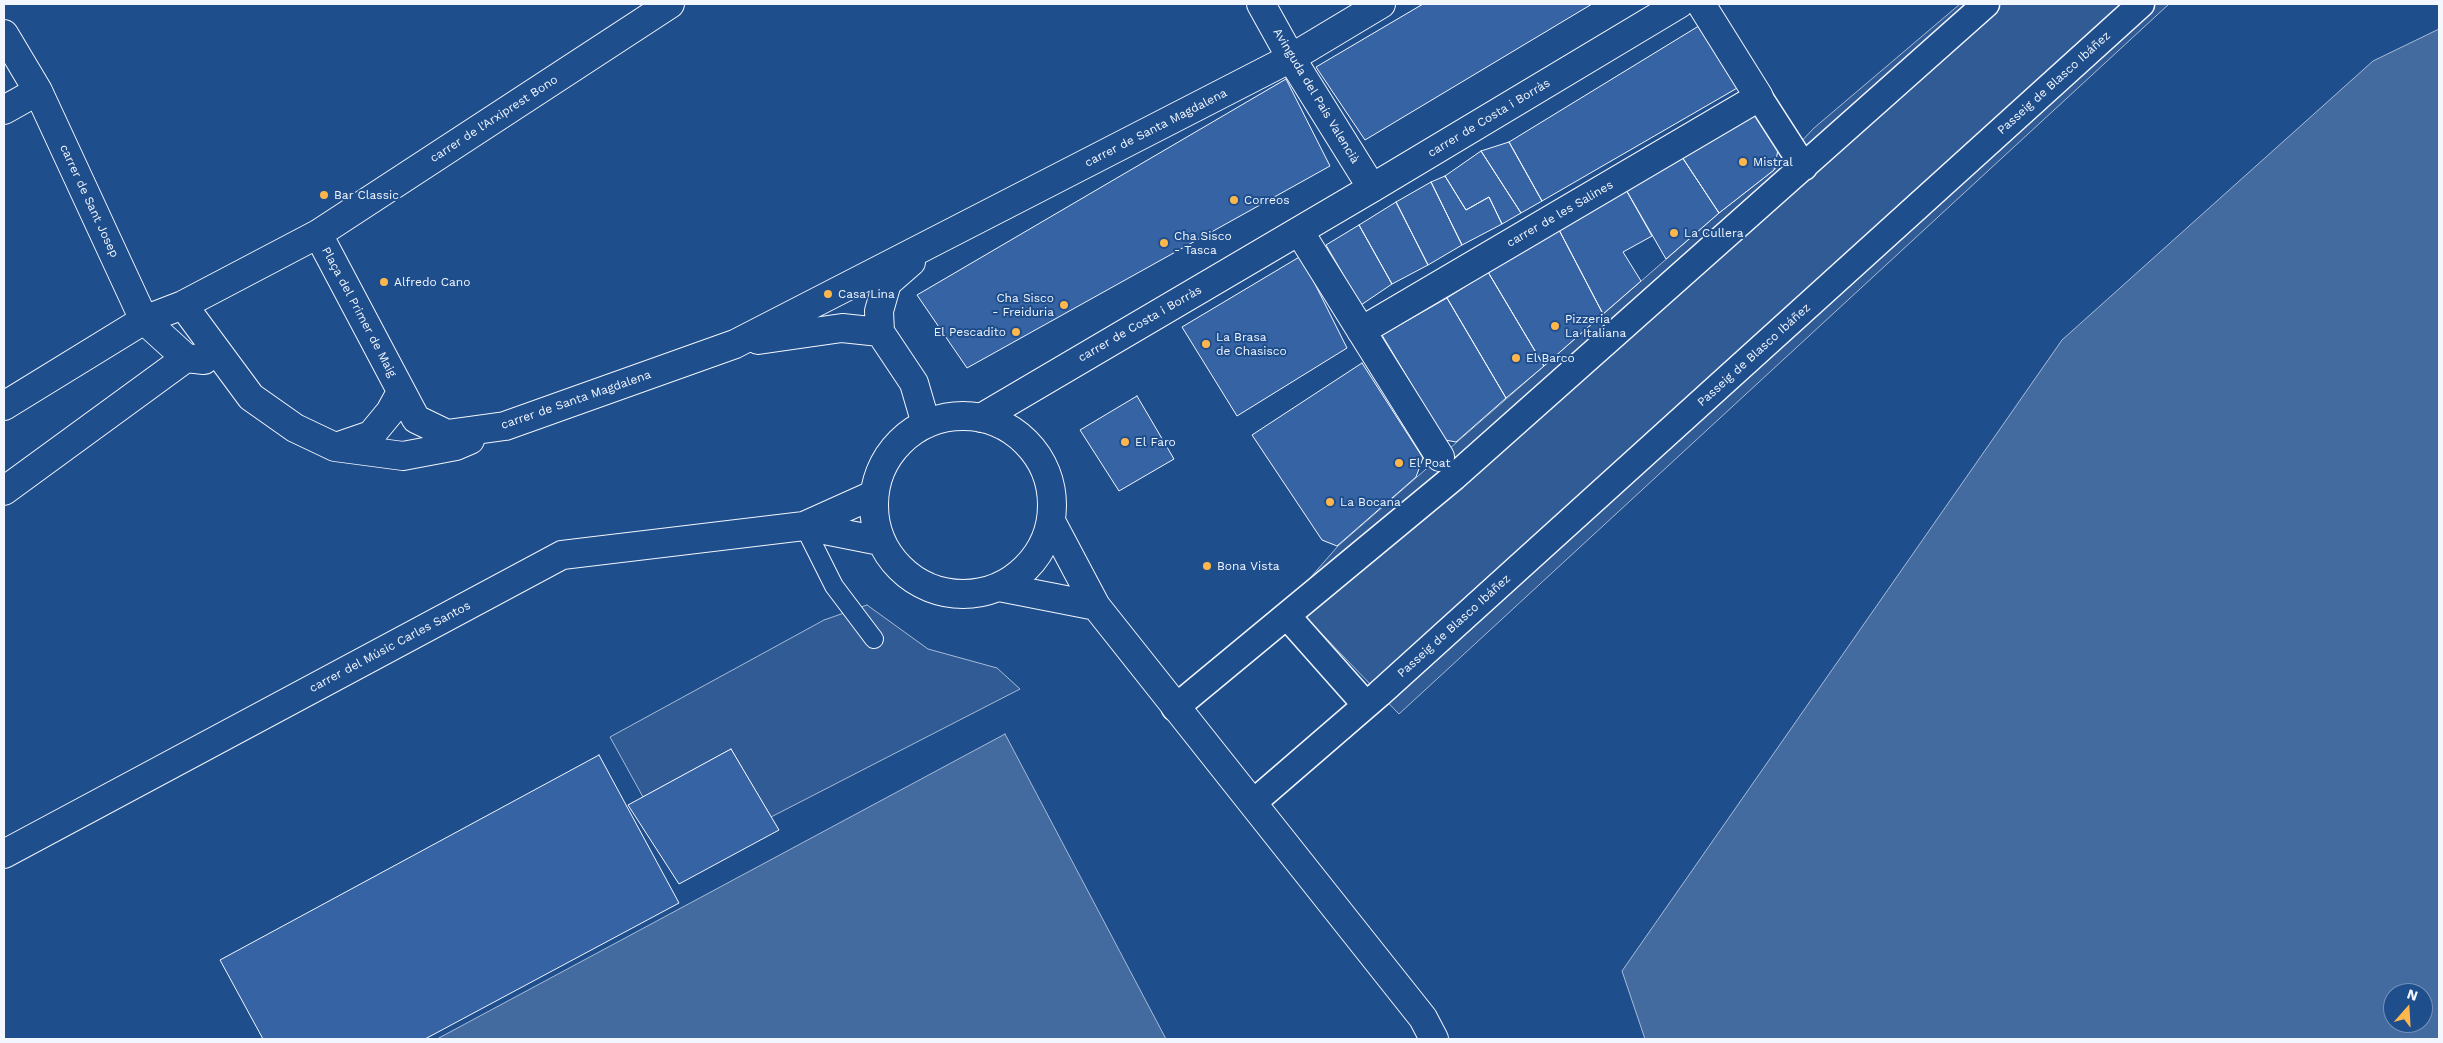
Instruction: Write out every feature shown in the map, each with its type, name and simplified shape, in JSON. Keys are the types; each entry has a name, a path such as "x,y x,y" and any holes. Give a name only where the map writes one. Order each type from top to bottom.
{"street":[{"name":"carrer de l'Arxiprest Bono","path":"318,234 670,4"},
{"name":"Avinguda del País Valencià","path":"1261,4 1291,58 1372,188"},
{"name":"carrer de Santa Magdalena","path":"416,419 447,434 505,426 735,344 1291,58 1381,4"},
{"name":"carrer de Costa i Borràs","path":"981,418 1372,188 1679,4"},
{"path":"1701,4 1804,167"},
{"path":"1176,708 1286,616 1447,467 1804,167 1986,4"},
{"name":"Passeig de Blasco Ibáñez","path":"1254,802 1366,705 2142,4"},
{"name":"carrer de Sant Josep","path":"4,34 38,91 144,320 186,358"},
{"path":"4,110 38,91"},
{"name":"carrer de les Salines","path":"1361,332 1759,97"},
{"path":"1299,231 1447,467"},
{"name":"Plaça del Primer de Maig","path":"4,406 144,320 183,305 318,234 416,419"},
{"name":"carrer de Santa Magdalena","path":"735,344 842,328 880,332 879,311 887,283 928,246"},
{"path":"183,305 227,362 251,397 294,428 335,447 402,456 456,446 505,426"},
{"path":"880,332 914,383 926,424"},
{"path":"4,491 186,358 227,362"},
{"name":"Plaça del Primer de Maig","path":"335,447 371,435 390,412 401,392"},
{"path":"963,414 981,418 1023,437 1042,462 1053,491 1052,523 1036,558 1014,580 976,594 939,592 911,578 880,541 873,495 882,465 900,440 926,424 947,415 963,414"},
{"name":"carrer del Músic Carles Santos","path":"4,854 562,555 804,526 873,495"},
{"path":"1052,523 1096,606 1176,708 1254,802 1423,1018 1434,1039"},
{"name":"carrer del Músic Carles Santos","path":"804,526 880,541"},
{"path":"999,587 1096,606"},
{"path":"1286,616 1366,705"}],"lane":[{"path":"804,526 834,586 874,639"}],"shaded area":[{"path":"1960,4 2169,4 1399,714 1290,601 1338,546 1719,213 1774,170 1814,128"},
{"path":"2439,29 2439,1039 1645,1039 1622,971 2062,340 2373,61"},
{"path":"867,605 928,649 997,668 1020,689 771,817 731,749 643,797 610,737 824,620"},
{"path":"1005,734 1166,1039 437,1039"}],"building":[{"path":"1423,4 1592,4 1365,140 1316,67"},
{"path":"1702,24 1739,87 1542,201 1509,142"},
{"path":"1286,79 1330,166 967,368 917,295"},
{"path":"1760,113 1779,145 1774,170 1719,213 1682,157"},
{"path":"1509,142 1542,201 1521,213 1481,151"},
{"path":"1481,151 1521,213 1502,224 1489,197 1466,210 1445,176"},
{"path":"1682,157 1719,213 1666,259 1625,188"},
{"path":"1445,176 1466,210 1489,197 1502,224 1462,245 1431,182"},
{"path":"1431,182 1462,245 1428,265 1396,202"},
{"path":"1625,188 1652,236 1623,252 1641,281 1603,314 1558,228"},
{"path":"1396,202 1428,265 1392,284 1359,225"},
{"path":"1359,225 1392,284 1361,305 1326,245"},
{"path":"1558,228 1603,314 1544,366 1488,272"},
{"path":"1301,256 1347,348 1237,416 1182,327"},
{"path":"1488,272 1544,366 1506,398 1447,298"},
{"path":"1447,298 1506,398 1456,442 1445,440 1382,335"},
{"path":"1362,363 1423,458 1416,477 1337,546 1322,540 1252,435"},
{"path":"1137,396 1174,459 1119,491 1080,430"},
{"path":"731,749 779,830 679,884 628,805"},
{"path":"599,755 679,903 425,1039 263,1039 220,960"}],"place":[{"name":"Mistral","path":"1743,162"},
{"name":"Bar Classic","path":"324,195"},
{"name":"Correos","path":"1234,200"},
{"name":"La Cullera","path":"1674,233"},
{"name":"Cha Sisco - Tasca","path":"1164,243"},
{"name":"Alfredo Cano","path":"384,282"},
{"name":"Casa Lina","path":"828,294"},
{"name":"Cha Sisco - Freiduria","path":"1064,305"},
{"name":"Pizzeria La Italiana","path":"1555,326"},
{"name":"El Pescadito","path":"1016,332"},
{"name":"La Brasa de Chasisco","path":"1206,344"},
{"name":"El Barco","path":"1516,358"},
{"name":"El Faro","path":"1125,442"},
{"name":"El Poat","path":"1399,463"},
{"name":"La Bocana","path":"1330,502"},
{"name":"Bona Vista","path":"1207,566"}]}
